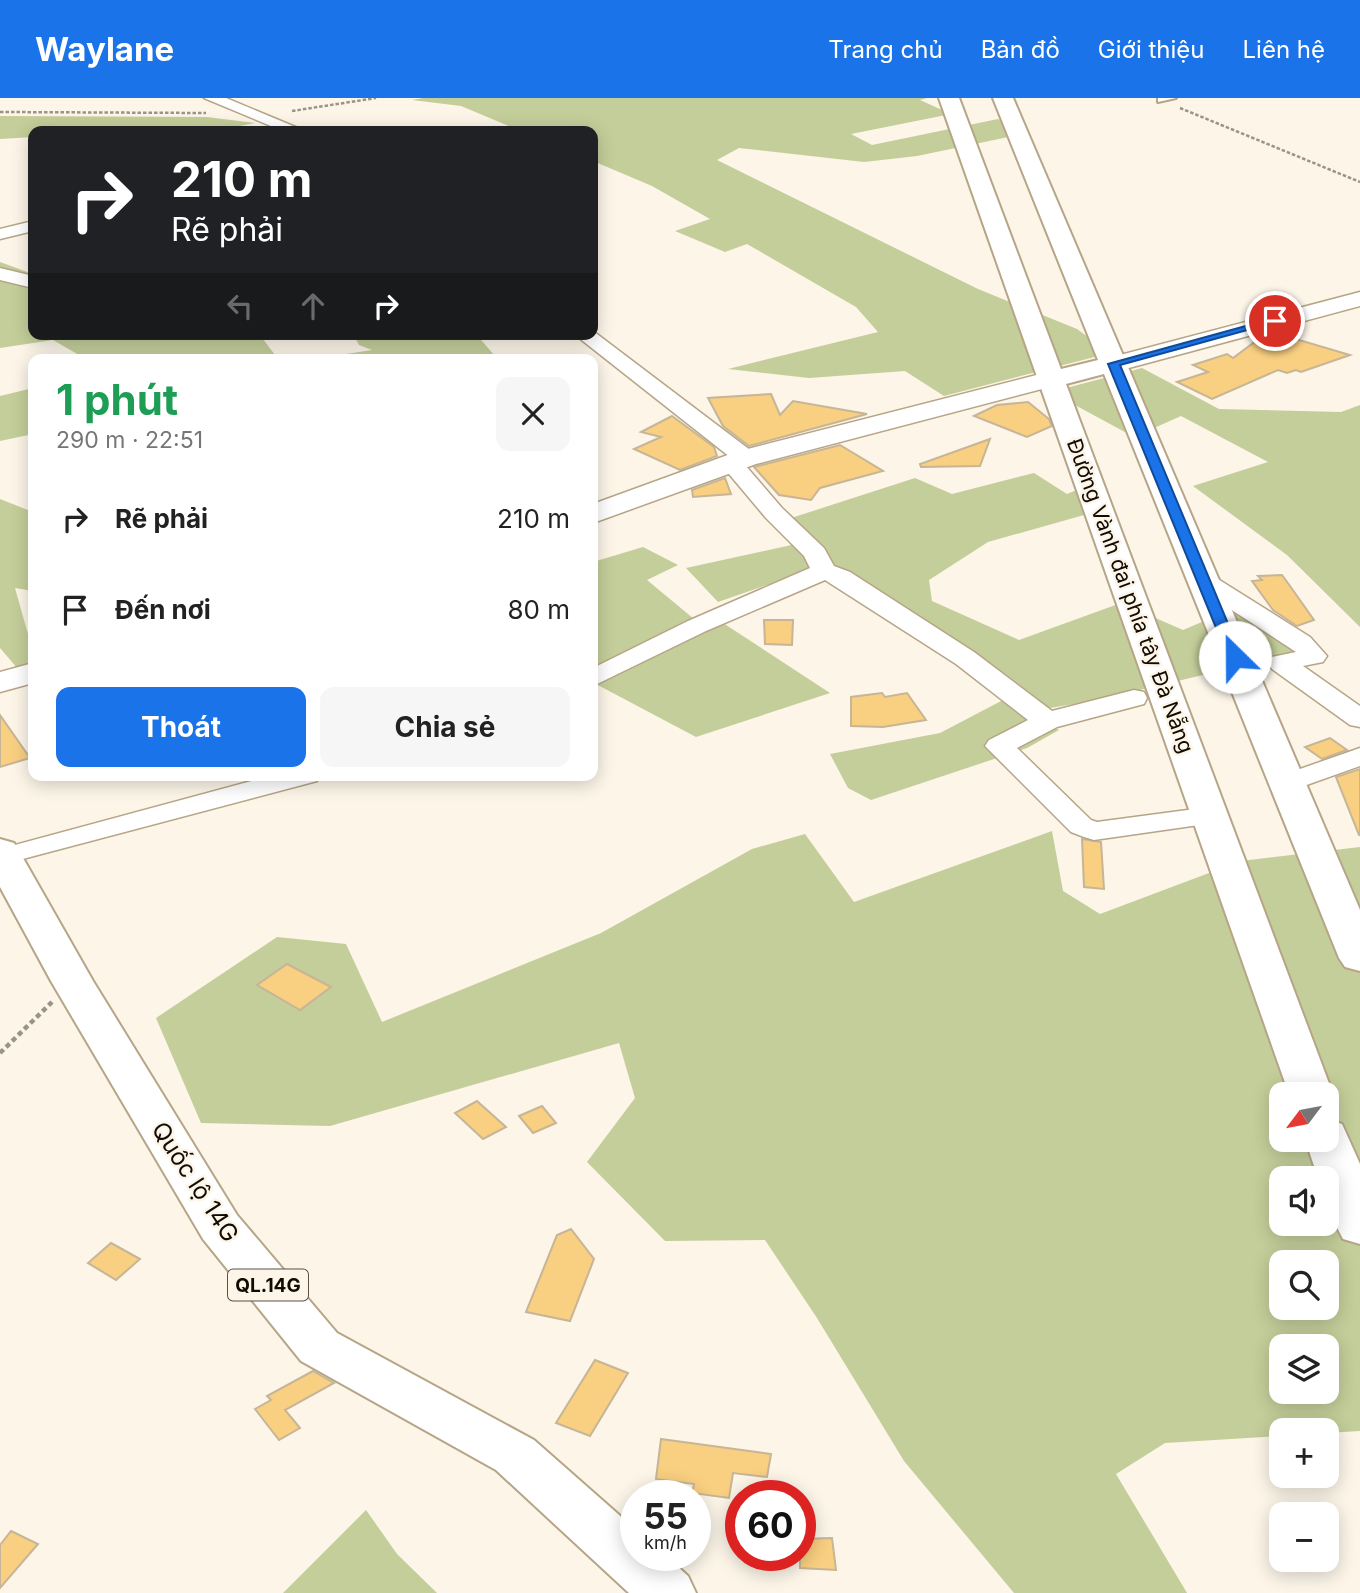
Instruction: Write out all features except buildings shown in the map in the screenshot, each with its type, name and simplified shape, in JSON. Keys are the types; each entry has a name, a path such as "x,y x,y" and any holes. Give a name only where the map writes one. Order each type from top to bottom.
{"main road":[{"name":"Đường Vành đai phía tây Đà Nẵng","path":"949,98 1307,1082"},
{"path":"1003,98 1360,958"},
{"path":"1052,379 1114,364"},
{"name":"Quốc lộ 14G","path":"1,854 72,981 220,1227 319,1347 515,1455 668,1593"},
{"path":"1332,1152 1360,1227"}],"street":[{"path":"212,98 284,126"},
{"path":"0,234 28,227"},
{"path":"0,274 28,281"},
{"path":"1114,364 1360,299"},
{"path":"591,340 739,461 774,513 815,553 824,571"},
{"path":"598,512 739,461 1052,379"},
{"path":"598,676 697,626 824,571 841,577 965,658 1047,722"},
{"path":"1204,581 1301,642 1314,656 1281,663 1360,719"},
{"path":"0,682 28,674"},
{"path":"1134,698 1047,722 999,746 1081,826 1094,831 1210,816"},
{"path":"1287,783 1360,756"},
{"path":"1,854 284,781"}],"lane":[{"path":"1161,100 1172,98"}],"path":[{"path":"0,112 257,115 376,98"},
{"path":"1161,100 1360,182"},
{"path":"0,1053 72,981"}],"green space":[{"path":"927,98 920,100 951,114 851,134 872,145 998,119 1028,133 917,156 864,162 739,148 717,160 978,289 1077,329 1110,353 944,396 905,371 809,378 728,369 878,332 856,307 747,244 725,252 675,231 710,219 652,186 598,163 598,126 509,126 461,106 412,100"},
{"path":"0,116 207,117 255,123 240,126 28,126 28,137 0,139"},
{"path":"0,262 28,272 28,340 53,340 0,348"},
{"path":"53,340 264,340 274,354 77,354"},
{"path":"356,340 481,340 493,354 346,354 372,350 359,345"},
{"path":"1142,368 1219,409 1341,412 1360,405 1360,627 1287,555 1193,486 1268,462 1181,416 1134,437 1051,392"},
{"path":"28,389 28,435 0,441 0,396"},
{"path":"1034,473 1067,494 1079,489 1084,515 988,542 929,580 932,601 1019,640 1121,603 1183,630 1235,608 1299,652 1098,700 1050,708 831,563 718,602 686,568 796,544 785,520 915,478 952,494"},
{"path":"0,499 28,510 28,590 15,588 28,634 28,664 18,669 0,648"},
{"path":"643,547 678,565 647,580 694,619 598,666 598,560"},
{"path":"720,621 830,693 696,737 598,685 598,681"},
{"path":"1003,700 1059,730 1027,748 871,800 848,788 830,754 940,733"},
{"path":"1052,831 1063,891 1100,914 1241,861 1360,847 1360,1431 1339,1432 1339,1418 1269,1418 1269,1437 1165,1443 1116,1474 1187,1593 1014,1593 904,1461 817,1318 765,1240 665,1241 587,1162 635,1098 619,1043 330,1126 201,1123 156,1018 277,937 346,944 382,1022 601,933 752,849 805,834 854,902"},
{"path":"366,1510 397,1554 437,1593 283,1593"}],"route":[{"path":"1235,657 1114,364 1275,321"}]}
